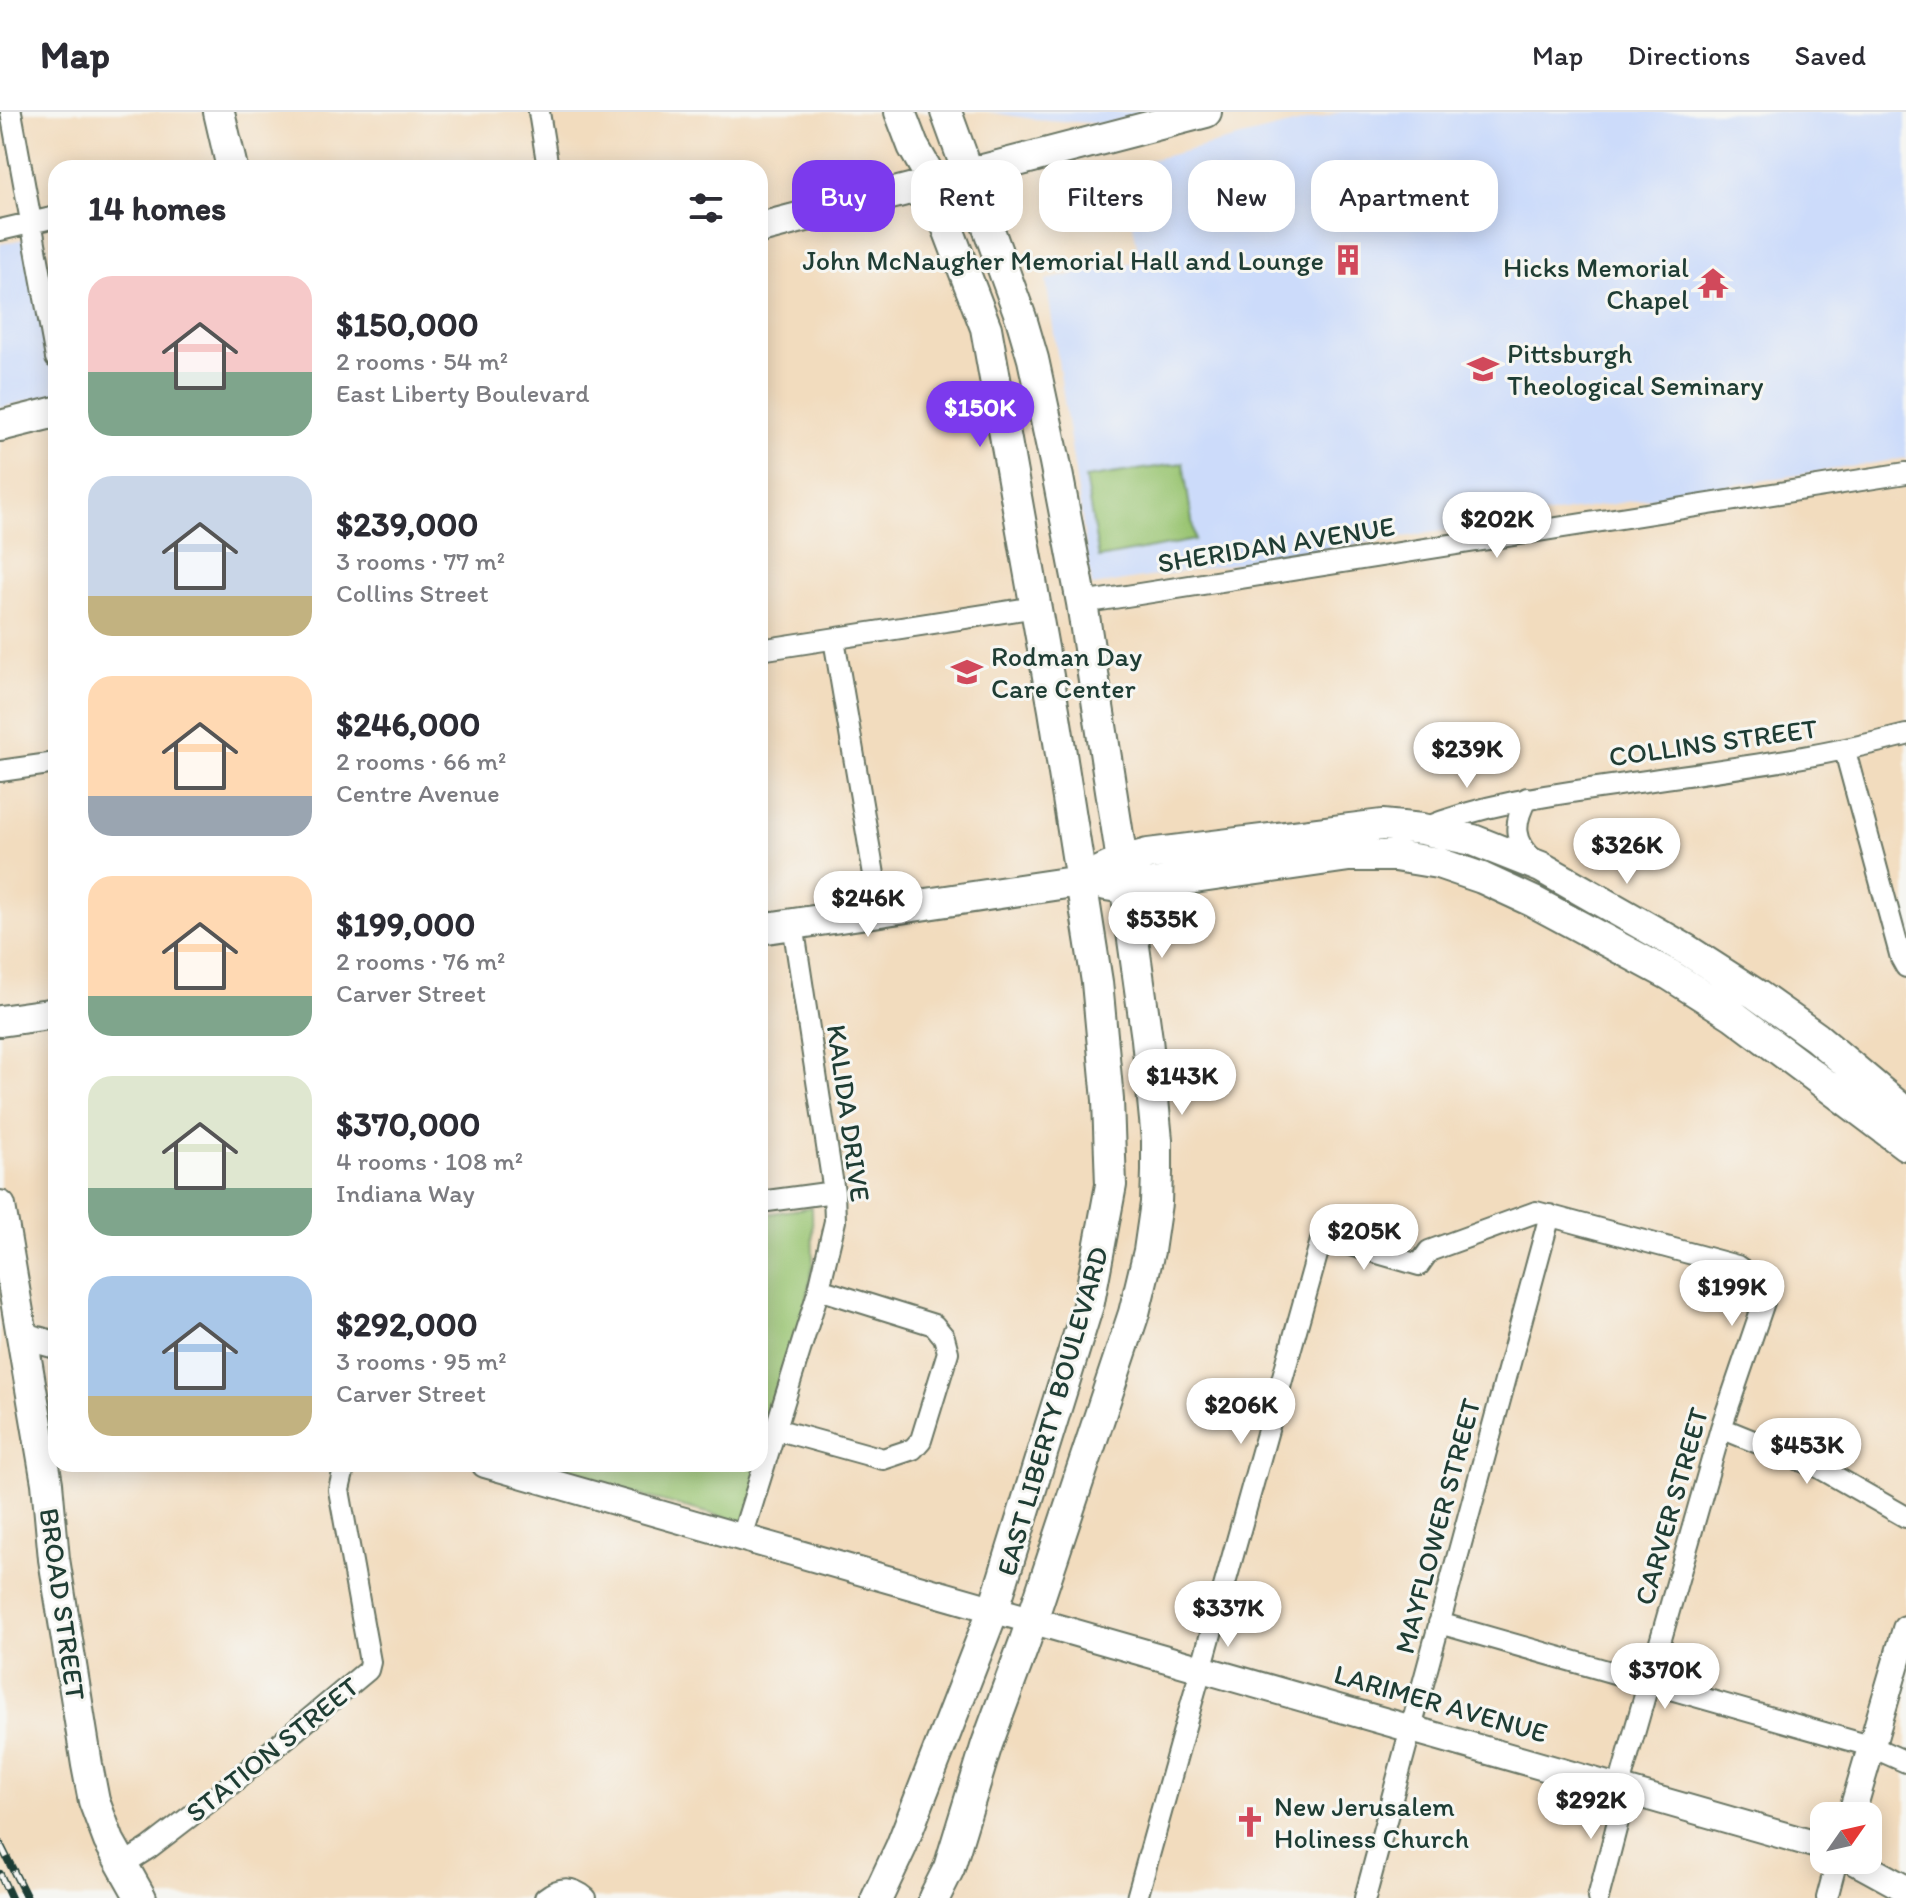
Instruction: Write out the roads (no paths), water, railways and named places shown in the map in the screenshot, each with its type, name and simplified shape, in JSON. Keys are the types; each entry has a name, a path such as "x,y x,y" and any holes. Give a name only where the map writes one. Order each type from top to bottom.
{"main road":[{"path":"219,112 230,160"},
{"name":"EAST LIBERTY BOULEVARD","path":"900,112 921,160"},
{"name":"EAST LIBERTY BOULEVARD","path":"946,112 964,160"},
{"path":"1023,160 1206,112"},
{"path":"768,226 911,189"},
{"name":"EAST LIBERTY BOULEVARD","path":"877,1898 901,1847 994,1608 1089,1302 1109,1199 1111,1148 1097,982 1036,607 986,328 949,232"},
{"name":"EAST LIBERTY BOULEVARD","path":"934,1898 949,1868 987,1744 1134,1313 1149,1251 1156,1203 1154,1099 1082,603 1033,359 989,232"},
{"path":"0,426 48,414"},
{"path":"1123,875 1154,853 1336,829 1382,825 1422,829 1473,840 1541,867 1687,950 1816,1037 1906,1113"},
{"path":"768,928 1123,875 1349,856 1395,856 1438,863 1482,878 1534,902 1670,975 1756,1032 1906,1145"},
{"path":"0,1021 48,1014"},
{"name":"BROAD STREET","path":"0,1206 23,1336 84,1752 94,1801 109,1841 141,1898"}],"street":[{"path":"11,112 48,313"},
{"path":"539,112 547,160"},
{"path":"0,230 48,219"},
{"name":"SHERIDAN AVENUE","path":"1082,603 1906,473"},
{"path":"768,649 1036,607"},
{"path":"834,639 880,910"},
{"name":"COLLINS STREET","path":"1422,829 1457,815 1527,798 1845,751 1906,735"},
{"path":"1845,751 1906,967"},
{"path":"0,771 48,764"},
{"path":"1527,798 1518,814 1516,833 1524,852 1541,867"},
{"name":"KALIDA DRIVE","path":"768,1452 819,1289 835,1221 834,1192 793,924"},
{"path":"768,1201 834,1192"},
{"path":"1137,1898 1322,1237 1419,1265 1429,1251 1536,1212 1550,1215"},
{"name":"CARVER STREET","path":"1550,1215 1737,1266 1749,1274 1764,1302 1721,1428 1622,1776 1623,1802 1598,1898"},
{"name":"MAYFLOWER STREET","path":"1365,1898 1550,1215"},
{"path":"775,1429 883,1459 913,1449 921,1440 948,1352 944,1337 934,1325 819,1289"},
{"path":"23,1336 48,1343"},
{"path":"1721,1428 1820,1468 1906,1517"},
{"name":"STATION STREET","path":"122,1865 218,1795 368,1670 370,1662 360,1599 339,1490 343,1472"},
{"name":"LARIMER AVENUE","path":"513,1472 1810,1843"},
{"name":"KALIDA DRIVE","path":"742,1537 762,1472"},
{"path":"1439,1623 1870,1746 1906,1762"},
{"path":"1855,1802 1905,1638"},
{"path":"1827,1898 1833,1874"},
{"path":"1879,1874 1906,1889"},
{"path":"545,1898 555,1891 569,1889 586,1898"}],"railway":[{"path":"0,1844 27,1898"},
{"path":"0,1874 11,1898"}],"place":[{"name":"John McNaugher Memorial Hall and Lounge","path":"1348,260"},
{"name":"Hicks Memorial Chapel","path":"1713,283"},
{"name":"Pittsburgh Theological Seminary","path":"1483,369"},
{"name":"Rodman Day Care Center","path":"967,672"},
{"name":"New Jerusalem Holiness Church","path":"1250,1822"}]}
